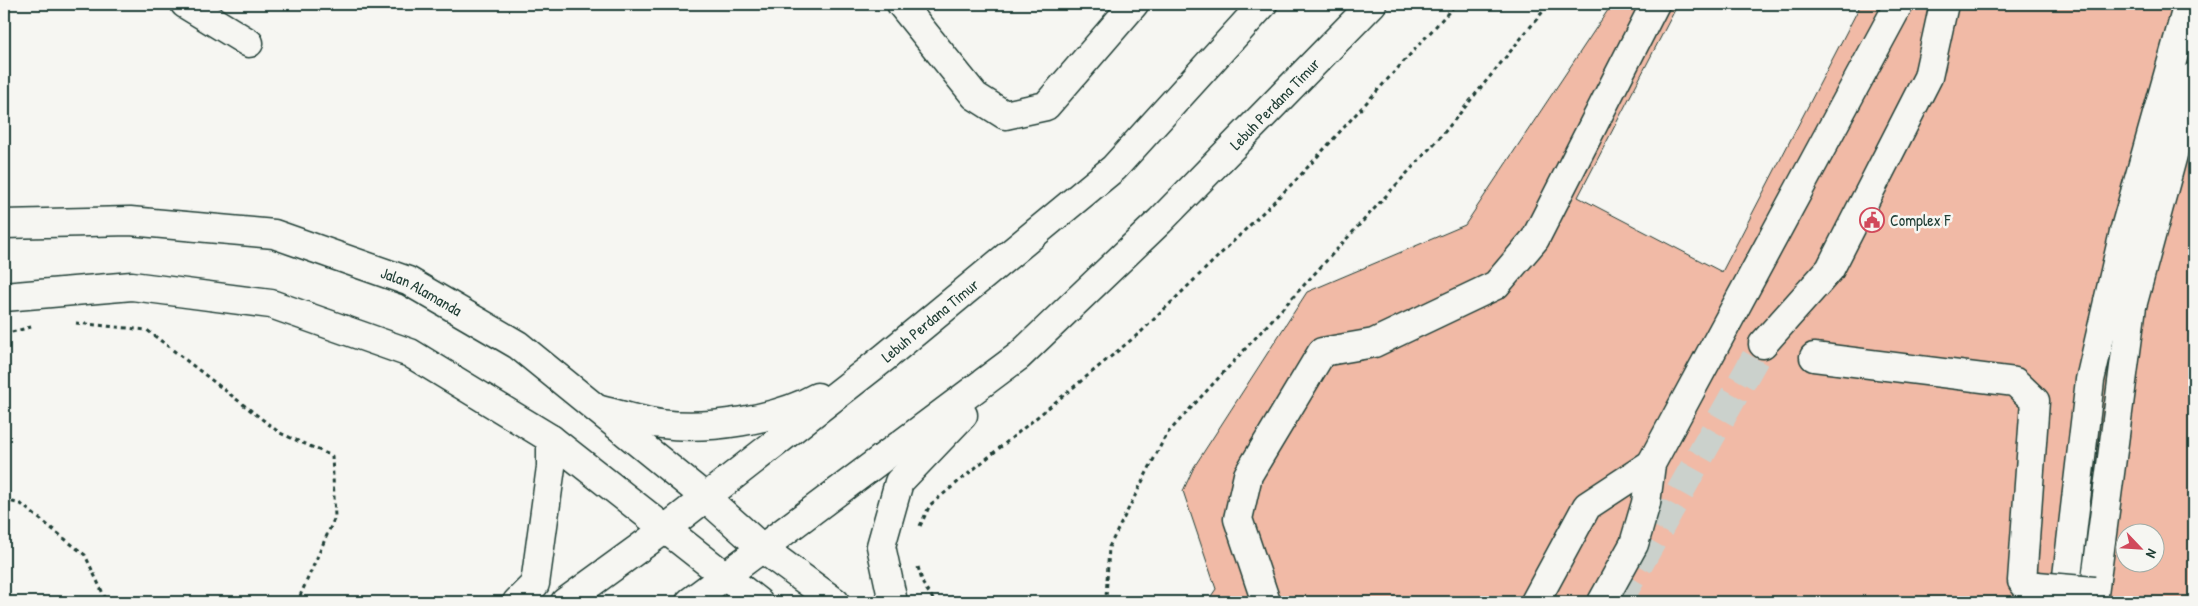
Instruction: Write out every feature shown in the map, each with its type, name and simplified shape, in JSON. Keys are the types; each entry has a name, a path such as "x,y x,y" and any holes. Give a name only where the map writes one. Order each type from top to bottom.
{"main road":[{"path":"185,4 250,43"},
{"path":"900,4 975,96 1005,115 1046,106 1134,4"},
{"name":"Lebuh Perdana Timur","path":"565,602 664,530 884,358 1114,168 1263,4"},
{"name":"Lebuh Perdana Timur","path":"690,602 1019,356 1160,221 1372,4"},
{"path":"1266,602 1238,519 1248,475 1322,352 1374,343 1496,285 1535,239 1655,4"},
{"path":"1602,602 1634,544 1646,503 1651,464 1899,4"},
{"path":"1763,344 1830,269 1928,77 1944,4"},
{"path":"2064,602 2090,380 2124,232 2188,4"},
{"path":"1814,357 2015,382 2035,401 2022,581 2036,594 2093,597 2132,306 2194,77"},
{"name":"Jalan Alamanda","path":"4,224 130,221 274,234 408,281 518,345 705,497 763,549 835,602"},
{"path":"4,297 132,286 271,304 410,352 551,439 664,530 758,602"},
{"path":"893,602 881,546 899,482 1019,356"},
{"path":"597,409 661,424 707,425 770,416 801,406 884,358"},
{"path":"518,602 535,584 551,467 551,439"},
{"path":"1535,602 1587,506 1651,464"}],"path":[{"path":"919,528 930,505 1142,330 1297,179 1456,4"},
{"path":"1109,602 1106,598 1109,547 1166,435 1443,134 1549,4"},
{"path":"68,322 147,330 280,433 332,456 335,517 300,596 293,602"},
{"path":"4,334 40,325"},
{"path":"4,500 21,504 85,555 107,602"},
{"path":"916,559 923,584 935,602"}],"building":[{"path":"1612,4 2194,4 2194,602 1207,602 1216,589 1183,491 1194,467 1307,292 1465,225"},
{"path":"1678,4 1861,4 1722,272 1578,197"}],"tunnel":[{"path":"1618,602 1763,344"}],"place":[{"name":"Complex F","path":"1872,220"}]}
